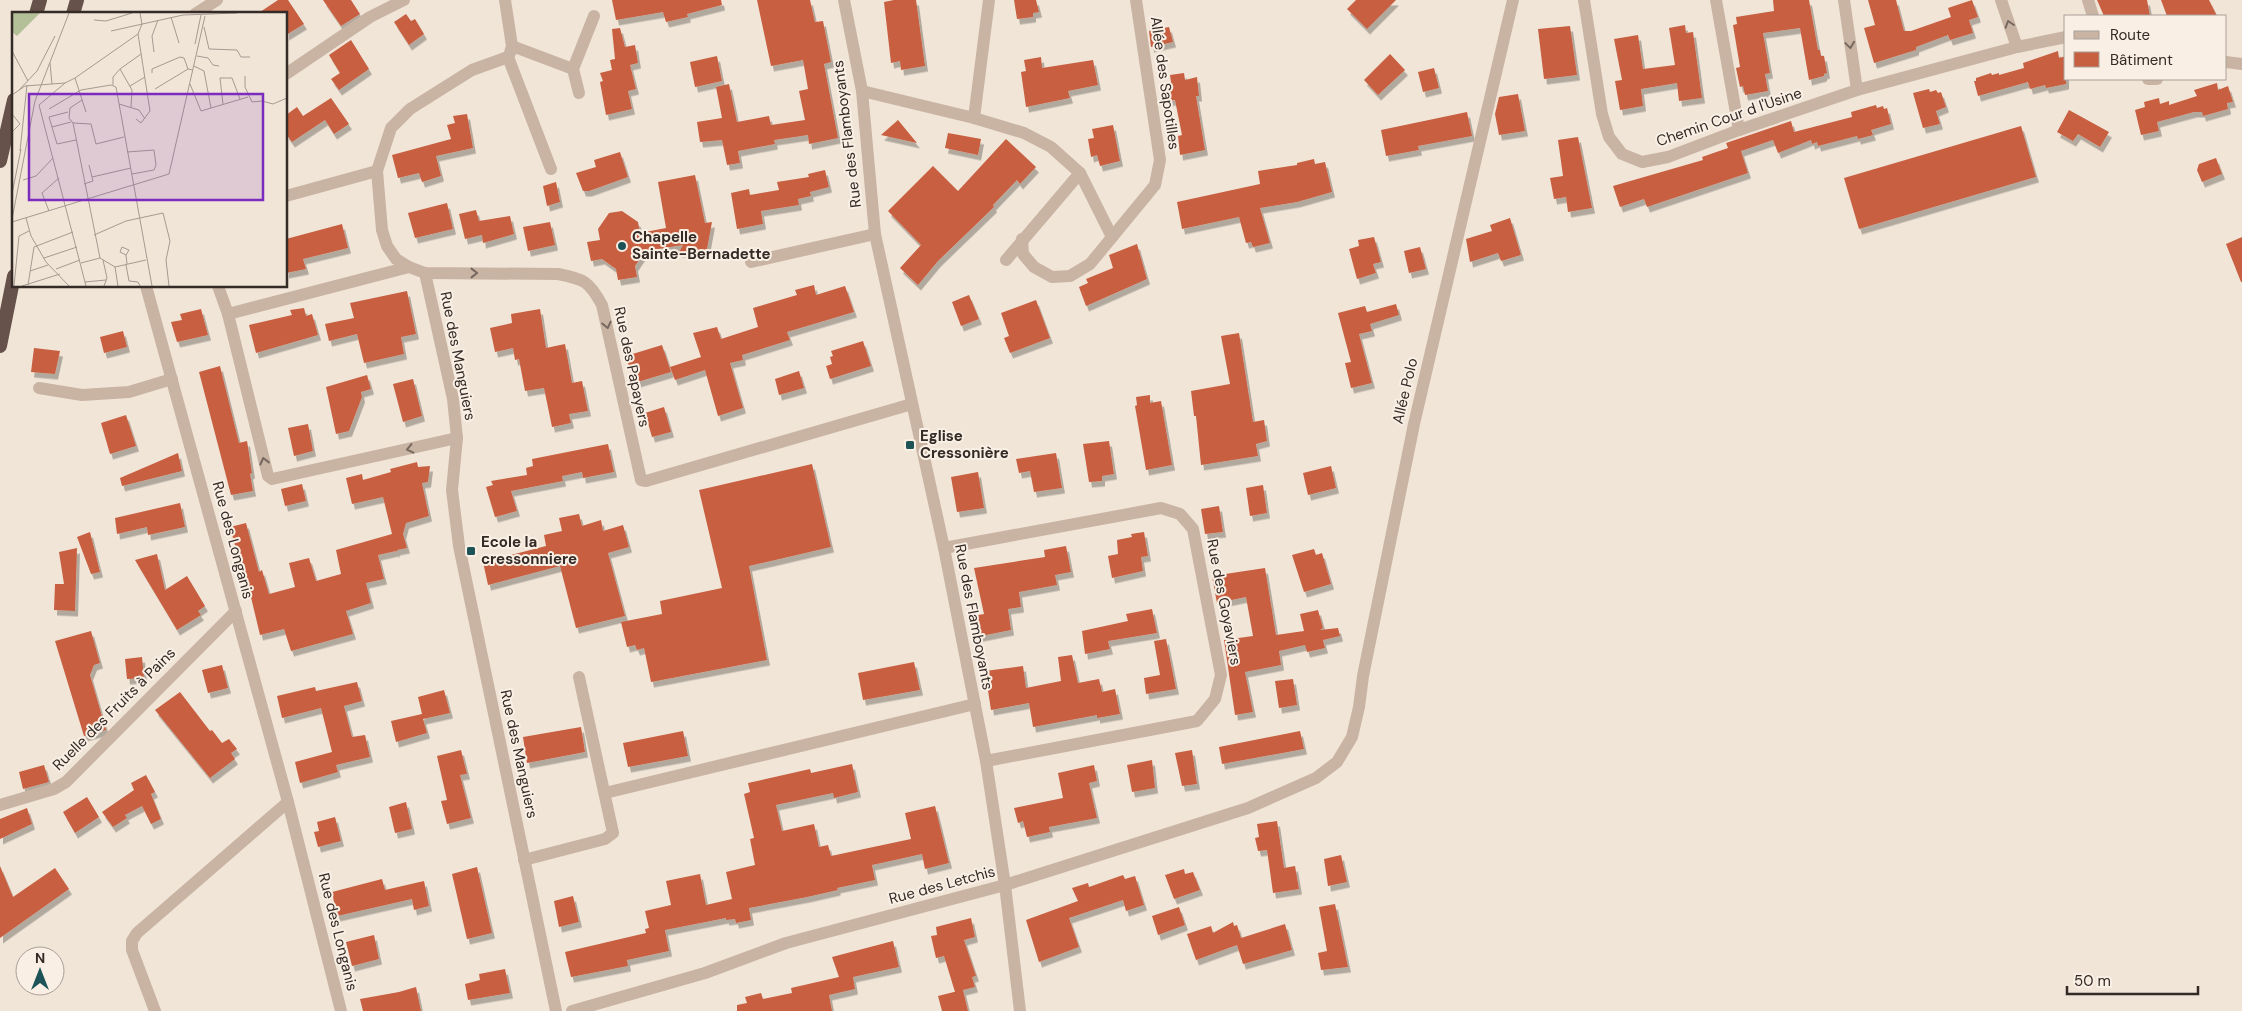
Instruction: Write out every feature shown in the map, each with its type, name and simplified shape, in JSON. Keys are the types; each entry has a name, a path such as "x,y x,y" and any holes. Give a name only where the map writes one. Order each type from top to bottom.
{"highway":[{"path":"0,161 12,109"},
{"path":"0,346 12,286"}],"street":[{"path":"199,12 216,0"},
{"path":"288,73 370,17 404,0"},
{"path":"505,0 510,52 551,169"},
{"name":"Rue des Flamboyants","path":"844,0 862,91 875,234 944,548 986,761 1020,1011"},
{"path":"974,118 989,0"},
{"name":"Allée des Sapotilles","path":"1022,240 1023,254 1034,267 1052,277 1070,276 1090,264 1155,184 1160,160 1136,0"},
{"name":"Allée Polo","path":"1316,778 1337,762 1352,738 1414,424 1513,0"},
{"name":"Chemin Cour d l'Usine","path":"1584,0 1602,114 1609,136 1622,154 1642,162 1668,158 1739,130 1857,90 2017,47 2064,37"},
{"path":"1716,0 1739,130"},
{"path":"1844,0 1857,90"},
{"path":"2001,0 2017,47"},
{"path":"2088,0 2093,15"},
{"path":"579,93 573,69 594,16"},
{"path":"425,273 409,267 396,259 387,246 382,230 377,171 391,128 410,109 472,70 510,52 573,69"},
{"path":"2227,62 2242,64"},
{"path":"862,91 974,118 1024,133 1051,147 1080,173 1112,237"},
{"path":"288,195 377,171"},
{"path":"1006,260 1080,173"},
{"path":"751,262 875,234"},
{"path":"228,314 409,267"},
{"name":"Rue des Papayers","path":"425,273 558,274 576,277 593,287 602,305 638,476 641,480 646,481 912,404"},
{"name":"Rue des Manguiers","path":"425,273 453,399 457,438 452,490 459,546 556,1011"},
{"name":"Rue des Longanis","path":"147,288 288,802 341,1011"},
{"path":"219,288 228,314 268,476 272,480 457,438"},
{"path":"39,388 82,395 129,392 172,379"},
{"name":"Rue des Goyaviers","path":"944,548 1161,508 1180,514 1193,529 1221,675 1215,699 1197,721 986,761"},
{"name":"Ruelle des Fruits à Pains","path":"0,805 54,789 66,782 236,611"},
{"path":"524,860 610,836 612,833 579,677"},
{"path":"605,793 975,704"},
{"name":"Rue des Letchis","path":"572,1011 705,973 786,943 1004,885 1232,814 1316,778"},
{"path":"155,1011 132,950 132,941 137,933 288,802"}],"building":[{"path":"278,0 288,0 304,24 288,34 288,12 260,12"},
{"path":"323,0 351,0 360,14 341,26"},
{"path":"612,0 721,0 722,5 687,14 688,17 666,22 663,12 616,20"},
{"path":"757,0 810,0 815,22 823,21 831,62 824,64 838,138 809,144 808,135 774,140 775,144 738,151 740,163 727,165 722,140 700,142 697,122 722,118 716,87 729,84 737,122 769,116 771,125 805,120 799,91 808,89 803,60 771,66"},
{"path":"916,0 925,66 901,70 900,61 891,63 884,2"},
{"path":"1014,0 1036,0 1039,12 1033,13 1033,17 1017,19"},
{"path":"1356,0 1396,0 1367,29 1347,9"},
{"path":"1773,0 1809,0 1818,50 1820,50 1821,56 1824,56 1827,73 1824,76 1809,80 1800,28 1763,33 1770,73 1765,74 1768,91 1745,95 1743,86 1740,87 1736,68 1740,67 1733,25 1737,24 1736,17 1774,11"},
{"path":"1868,0 1896,0 1904,31 1911,31 1951,17 1948,8 1972,0 1978,17 1969,20 1973,33 1950,40 1948,35 1916,47 1916,50 1874,63 1864,28 1875,25"},
{"path":"2097,0 2147,0 2150,15 2104,15"},
{"path":"2161,0 2209,0 2216,15 2167,15"},
{"path":"406,14 411,21 415,19 424,34 409,45 394,22"},
{"path":"1685,25 1686,33 1693,32 1702,98 1679,101 1677,83 1641,89 1643,106 1620,110 1615,81 1622,80 1614,39 1638,35 1643,69 1675,65 1669,28"},
{"path":"1570,26 1577,75 1544,79 1538,29"},
{"path":"1169,27 1173,42 1151,47 1149,31"},
{"path":"620,28 625,47 635,45 638,63 630,65 636,89 628,91 632,109 606,115 600,82 603,81 600,73 612,70 610,60 615,59 612,29"},
{"path":"351,40 369,69 339,90 331,79 340,73 329,55"},
{"path":"2058,51 2059,58 2064,57 2064,80 2066,80 2066,84 2046,88 2045,85 2030,89 2028,82 1978,96 1974,81 1976,81 1976,78 1991,73 1992,75 1999,73 1999,75 2024,68 2023,63"},
{"path":"1390,54 1405,70 1378,95 1364,80"},
{"path":"717,56 722,81 695,87 690,62"},
{"path":"1041,57 1042,68 1093,60 1098,85 1068,91 1070,98 1026,107 1021,72 1026,71 1024,60"},
{"path":"1434,68 1439,88 1423,92 1418,72"},
{"path":"1184,73 1185,80 1197,77 1199,96 1196,96 1205,150 1180,155 1178,136 1182,135 1175,100 1166,101 1163,84 1171,82 1170,75"},
{"path":"2217,83 2218,90 2228,86 2233,102 2227,103 2228,109 2203,116 2202,112 2194,112 2157,122 2159,131 2141,135 2135,110 2145,107 2144,102 2159,98 2160,104 2169,101 2169,105 2197,96 2194,90"},
{"path":"1929,89 1930,92 1936,90 1938,93 1941,92 1946,107 1936,111 1940,124 1923,128 1913,93"},
{"path":"1518,94 1525,131 1499,135 1495,114 1499,97"},
{"path":"331,98 349,124 334,134 325,120 292,142 288,137 288,114 297,107 303,116"},
{"path":"1876,105 1877,108 1883,106 1884,109 1887,108 1891,124 1871,130 1873,135 1858,139 1857,136 1818,146 1817,142 1812,144 1811,140 1778,153 1773,140 1741,151 1748,173 1647,207 1644,199 1620,207 1613,186 1703,160 1702,157 1728,148 1726,143 1791,121 1794,132 1852,117 1851,112"},
{"path":"2069,110 2109,132 2100,147 2078,134 2073,141 2057,132"},
{"path":"1467,112 1472,136 1418,146 1419,150 1386,156 1381,130"},
{"path":"467,114 473,148 436,156 441,176 422,182 419,173 398,178 392,155 451,139 447,125 455,123 453,116"},
{"path":"898,120 917,143 881,135"},
{"path":"1113,125 1120,161 1100,166 1097,155 1091,157 1088,139 1094,138 1092,129"},
{"path":"2021,126 2036,177 1859,229 1844,178"},
{"path":"948,133 981,139 978,155 945,148"},
{"path":"1578,137 1592,208 1568,212 1566,197 1554,199 1550,178 1563,176 1558,140"},
{"path":"1006,139 1036,167 1020,184 1017,180 993,205 994,207 938,261 918,285 900,268 921,245 888,211 933,166 958,191"},
{"path":"620,152 628,177 589,191 583,191 576,173 596,167 594,160"},
{"path":"2216,158 2222,174 2202,182 2197,170 2199,164"},
{"path":"1314,159 1315,164 1325,162 1332,192 1297,202 1260,208 1270,243 1253,247 1251,242 1246,243 1239,217 1182,229 1177,202 1260,184 1258,171 1297,165 1297,163"},
{"path":"825,170 829,187 810,192 811,196 798,199 799,205 761,211 763,224 737,229 731,193 749,189 750,195 779,190 777,182 809,177 808,174"},
{"path":"695,175 705,223 712,222 707,249 679,252 683,245 645,251 635,266 637,277 618,280 616,269 602,259 591,261 587,242 600,240 598,229 609,213 622,211 638,222 640,233 666,228 658,182"},
{"path":"556,182 560,202 547,206 543,186"},
{"path":"447,203 453,229 415,238 408,213"},
{"path":"476,210 479,221 510,216 514,234 483,243 482,235 465,239 459,214"},
{"path":"1510,218 1521,255 1501,261 1498,253 1470,262 1466,239 1492,231 1490,225"},
{"path":"550,222 555,245 528,251 523,227"},
{"path":"342,224 348,248 303,259 306,269 288,273 288,238"},
{"path":"1374,237 1381,262 1373,264 1376,273 1357,279 1349,249 1359,246 1358,240"},
{"path":"2242,237 2242,282 2241,282 2226,244"},
{"path":"1137,244 1147,279 1086,306 1079,287 1088,283 1086,279 1113,268 1109,255"},
{"path":"1420,247 1426,269 1409,273 1404,251"},
{"path":"814,285 816,295 845,286 854,312 787,332 790,340 742,355 743,360 730,363 743,408 718,416 705,370 675,380 670,367 701,357 693,333 717,327 721,339 758,327 753,308 797,295 795,290"},
{"path":"407,291 416,334 401,337 404,354 364,363 357,334 329,341 325,324 354,318 350,303"},
{"path":"969,295 979,319 961,326 952,302"},
{"path":"1036,300 1050,338 1010,353 1004,338 1009,336 1001,313"},
{"path":"1396,304 1399,315 1370,324 1372,331 1359,334 1372,383 1351,388 1345,363 1351,362 1338,313 1365,306 1367,312"},
{"path":"304,308 306,316 312,314 318,335 256,353 249,325 292,315 290,310"},
{"path":"201,309 208,335 177,342 171,322 182,320 180,314"},
{"path":"540,309 546,348 565,344 572,383 582,381 588,411 569,414 571,423 552,427 544,388 525,391 519,359 515,360 513,348 495,352 490,328 512,323 511,314"},
{"path":"123,331 127,347 104,353 100,337"},
{"path":"1239,333 1253,422 1264,420 1267,441 1256,444 1258,456 1201,465 1196,416 1194,416 1191,391 1230,384 1221,336"},
{"path":"863,341 871,366 830,379 826,366 832,364 830,357 833,356 831,351"},
{"path":"662,345 671,372 634,383 626,356"},
{"path":"34,348 60,351 55,374 31,372"},
{"path":"220,366 239,443 247,441 252,473 250,474 253,491 231,495 199,372"},
{"path":"799,371 804,388 779,395 775,379"},
{"path":"367,375 371,389 361,392 362,397 349,431 336,434 326,387"},
{"path":"413,379 422,416 403,422 393,384"},
{"path":"1150,395 1150,403 1161,401 1172,465 1146,470 1135,406 1137,405 1136,397"},
{"path":"664,407 671,432 652,437 645,413"},
{"path":"126,415 136,446 110,454 101,423"},
{"path":"308,424 313,451 294,456 288,428"},
{"path":"1109,441 1114,474 1102,476 1102,481 1089,482 1083,444"},
{"path":"608,444 614,472 583,478 582,472 562,476 563,481 511,491 517,511 495,517 486,487 493,485 491,481 527,475 526,468 533,466 532,459"},
{"path":"178,453 182,471 122,486 120,478"},
{"path":"1056,453 1062,488 1034,492 1030,471 1019,473 1016,459"},
{"path":"417,462 418,467 430,466 428,482 422,483 429,516 406,523 403,534 407,548 397,550 396,553 396,551 378,555 384,579 366,583 371,603 346,611 353,634 291,651 284,629 260,635 250,593 248,593 230,527 246,523 259,572 262,570 269,594 295,587 289,563 309,558 316,581 341,574 336,550 392,534 383,497 352,504 346,478 362,474 363,480 391,472 390,469"},
{"path":"812,464 831,547 749,566 767,660 651,682 644,648 637,650 635,645 627,647 621,622 662,614 660,601 722,588 699,490"},
{"path":"1331,466 1336,488 1308,495 1303,473"},
{"path":"978,472 984,508 957,512 951,477"},
{"path":"302,484 306,501 285,506 281,489"},
{"path":"1263,485 1267,513 1250,516 1246,488"},
{"path":"180,503 185,527 148,535 147,527 117,534 115,518"},
{"path":"1219,506 1223,532 1205,534 1201,509"},
{"path":"579,514 582,526 601,520 603,531 623,525 629,547 608,553 625,616 576,628 560,566 488,585 483,562 546,546 544,535 562,531 559,518"},
{"path":"90,532 100,572 91,574 77,537"},
{"path":"1144,532 1148,556 1141,557 1143,571 1112,578 1108,556 1118,554 1117,540 1132,537 1131,534"},
{"path":"1066,546 1071,572 1055,575 1057,585 1019,592 1021,607 1008,609 1011,630 976,637 973,616 984,614 974,568 1045,557 1044,550"},
{"path":"77,548 75,611 54,610 55,584 64,584 59,552"},
{"path":"1314,549 1316,555 1322,553 1331,584 1304,592 1292,555"},
{"path":"157,554 165,590 187,576 205,606 198,611 201,615 177,630 135,560"},
{"path":"1265,568 1276,635 1304,631 1300,614 1318,610 1323,628 1320,630 1338,628 1340,636 1323,640 1325,648 1307,652 1305,645 1279,651 1281,665 1245,672 1253,712 1235,715 1224,640 1253,636 1246,597 1217,603 1212,576"},
{"path":"1152,609 1157,633 1108,641 1110,649 1085,654 1082,631 1128,621 1126,614"},
{"path":"91,631 100,663 94,665 90,675 106,730 84,736 55,641"},
{"path":"1166,639 1176,689 1146,694 1144,678 1160,675 1154,641"},
{"path":"1072,655 1078,683 1099,679 1102,692 1115,689 1120,714 1097,718 1097,715 1033,727 1029,703 991,710 985,671 1023,666 1026,688 1061,681 1058,657"},
{"path":"142,657 144,678 127,679 125,659"},
{"path":"914,662 920,690 863,700 858,673"},
{"path":"222,665 228,688 208,693 202,670"},
{"path":"1293,679 1297,705 1279,708 1275,681"},
{"path":"357,682 362,701 344,706 352,737 365,735 370,757 336,765 338,772 300,783 295,762 332,752 321,708 282,718 277,696 315,687 316,691"},
{"path":"444,690 450,713 423,719 427,733 396,742 391,721 422,714 418,697"},
{"path":"180,692 210,731 212,730 222,743 229,739 237,749 231,753 235,759 210,778 155,710"},
{"path":"581,727 585,752 527,763 523,737"},
{"path":"683,731 688,756 628,767 623,743"},
{"path":"1300,731 1304,749 1222,764 1219,747"},
{"path":"461,750 467,774 460,775 471,818 447,824 441,801 447,800 437,756"},
{"path":"1192,750 1197,784 1182,786 1175,753"},
{"path":"1152,760 1155,788 1132,792 1127,765"},
{"path":"852,764 858,792 834,798 833,793 776,805 782,831 814,824 819,847 828,845 831,856 911,839 905,813 935,806 949,863 925,869 922,854 872,865 875,880 807,897 749,908 751,920 736,923 735,919 726,920 726,918 665,930 669,951 627,960 628,966 571,977 565,952 646,933 645,929 649,928 645,911 671,905 666,881 700,874 706,905 732,899 726,872 755,865 750,839 754,838 744,794 750,792 748,783 810,769 811,773"},
{"path":"44,765 49,782 23,789 19,772"},
{"path":"1094,765 1097,781 1089,783 1097,818 1049,827 1050,832 1027,837 1023,821 1018,823 1014,808 1063,798 1058,773"},
{"path":"146,775 155,792 151,794 161,819 151,824 142,806 125,815 127,818 113,827 102,812 134,790 131,783"},
{"path":"87,797 99,817 75,833 63,812"},
{"path":"406,802 412,829 395,833 389,807"},
{"path":"27,808 32,824 0,839 0,819"},
{"path":"335,817 341,841 318,847 314,832 319,831 317,822"},
{"path":"1277,821 1284,868 1295,866 1299,889 1273,893 1267,850 1258,851 1255,838 1259,837 1257,824"},
{"path":"1341,855 1347,882 1328,886 1324,859"},
{"path":"0,866 13,897 55,868 69,889 0,938"},
{"path":"477,867 492,933 467,939 452,874"},
{"path":"1184,869 1185,874 1193,872 1200,890 1174,899 1165,875"},
{"path":"1123,875 1125,879 1135,876 1144,905 1126,911 1123,900 1069,918 1079,947 1039,962 1026,920 1078,901 1072,888 1088,883 1089,887"},
{"path":"382,879 385,890 424,881 429,906 414,910 412,899 337,916 332,892"},
{"path":"573,896 579,922 559,927 554,901"},
{"path":"1335,904 1348,967 1321,970 1318,953 1327,951 1319,907"},
{"path":"1179,907 1185,925 1158,935 1152,916"},
{"path":"971,918 975,937 964,940 976,976 972,977 975,987 963,990 968,1011 942,1011 938,996 955,992 944,956 936,958 931,936 937,935 936,927"},
{"path":"1233,922 1234,926 1237,925 1241,938 1285,924 1292,950 1243,964 1237,945 1196,960 1187,934 1211,926 1213,933"},
{"path":"374,935 379,959 352,966 346,942"},
{"path":"893,941 899,967 853,977 855,989 829,995 832,1011 737,1011 737,1005 747,1003 745,997 761,993 763,999 792,993 791,988 839,977 832,957"},
{"path":"505,969 510,993 468,1000 465,984 480,980 479,974"},
{"path":"416,987 421,1011 363,1011 360,999"}],"place":[{"name":"Chapelle Sainte-Bernadette","path":"622,246"},
{"name":"Eglise Cressonière","path":"910,445"},
{"name":"Ecole la cressonniere","path":"471,551"}]}
